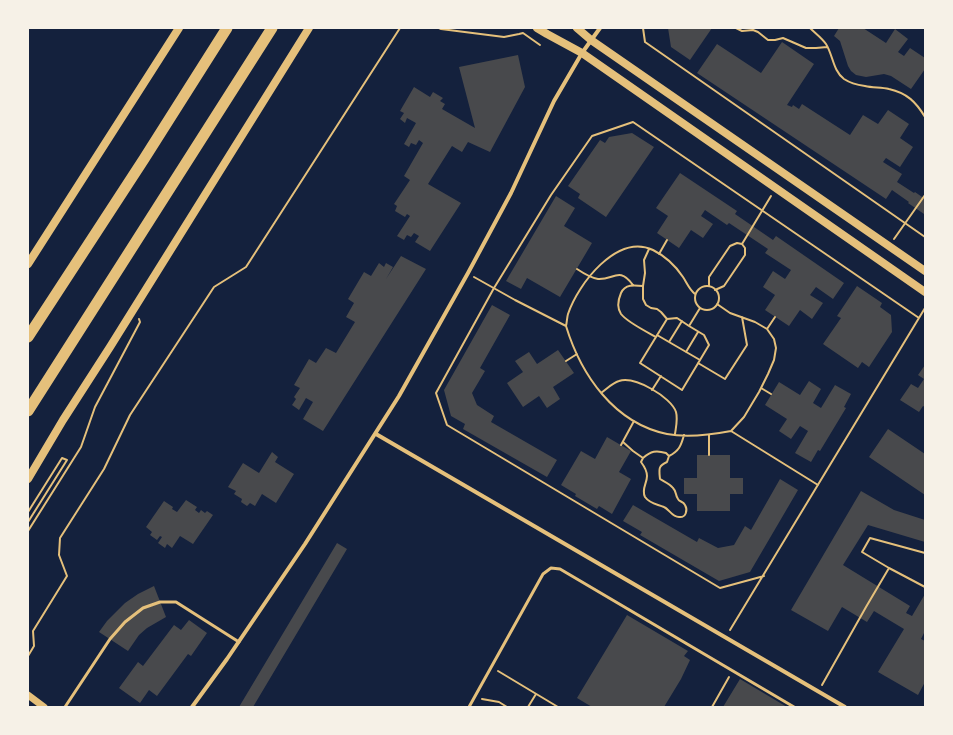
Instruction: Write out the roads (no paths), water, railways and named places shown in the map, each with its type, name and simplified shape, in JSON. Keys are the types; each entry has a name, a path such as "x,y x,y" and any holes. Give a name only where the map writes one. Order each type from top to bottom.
{"highway":[{"path":"28,337 227,28"},
{"path":"28,411 272,28"}],"main road":[{"path":"28,264 179,28"},
{"path":"28,479 63,420 136,307 309,28"},
{"path":"537,28 582,53 925,292"},
{"path":"577,28 591,40 925,271"}],"street":[{"path":"192,707 239,642 305,544 399,396 511,193 554,102 582,53 600,28"},
{"path":"376,434 845,707"},
{"path":"28,695 44,707"}],"lane":[{"path":"469,707 544,574 551,568 560,569 794,707"},
{"path":"65,707 110,639 125,622 143,608 160,602 176,602 239,642"}]}
